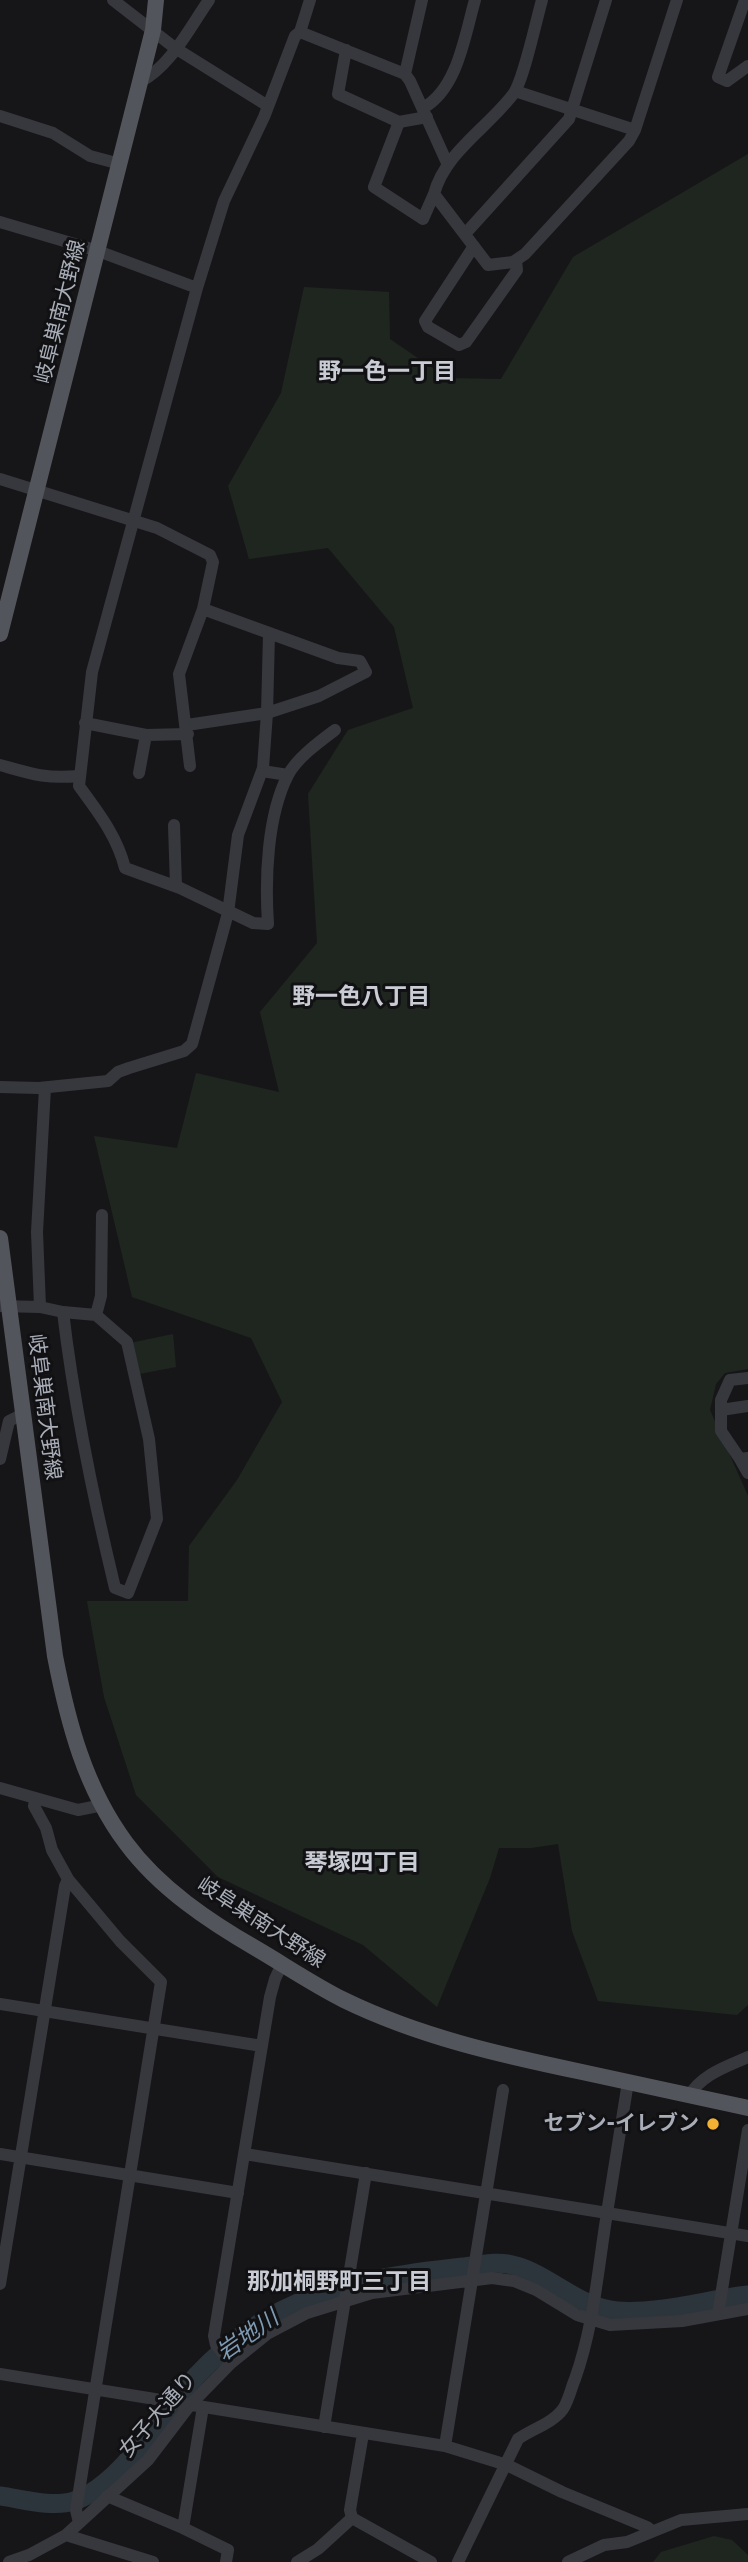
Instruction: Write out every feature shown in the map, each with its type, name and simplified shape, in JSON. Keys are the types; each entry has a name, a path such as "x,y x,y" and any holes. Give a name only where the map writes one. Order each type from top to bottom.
{"main road":[{"name":"岐阜巣南大野線","path":"0,634 153,30 156,0"},
{"name":"岐阜巣南大野線","path":"0,1238 5,1307 23,1414 55,1656 66,1713 77,1747 103,1805 126,1844 162,1882 194,1909 230,1934 343,2000 466,2046 748,2108"}],"street":[{"path":"113,0 175,48 268,106"},
{"path":"140,82 152,76 209,0"},
{"path":"310,0 300,32 295,36 268,106 224,201 197,288 92,672 79,786 108,826 120,850 125,868 176,887 253,923 268,925 266,874 280,796 288,775 316,744 335,730"},
{"path":"422,0 405,74 448,165"},
{"path":"346,50 338,94 399,122 425,113 450,78 475,0"},
{"path":"399,122 374,187 423,219 438,179 448,165 515,91 542,0"},
{"path":"465,234 569,119 606,0"},
{"path":"434,194 488,265 516,260 524,254 629,141 635,130 677,0"},
{"path":"745,0 718,77 727,81 748,66"},
{"path":"300,32 405,74"},
{"path":"515,91 635,130"},
{"path":"0,116 53,133 90,156 120,164"},
{"path":"0,222 98,251 197,288"},
{"path":"474,246 425,321 428,327 459,345 466,342 517,270 516,260"},
{"path":"0,479 157,528 210,555 213,562 203,609 179,674 188,729 190,766"},
{"path":"85,723 146,735 188,729 267,713 319,696 366,671 360,661 338,658 203,609"},
{"path":"0,1087 45,1088 108,1081 117,1072 176,1054 191,1044 228,913 238,835 262,771 270,634"},
{"path":"139,773 146,735"},
{"path":"0,765 56,779 79,776"},
{"path":"262,771 288,775"},
{"path":"174,825 176,887"},
{"path":"40,1307 37,1231 45,1088"},
{"path":"96,1315 101,1296 102,1215"},
{"path":"5,1307 40,1307 96,1315 127,1342 149,1438 157,1519 128,1593 115,1588 106,1550 72,1386 63,1312"},
{"path":"748,1378 730,1380 721,1400 721,1431 744,1459 748,1473"},
{"path":"721,1410 748,1406"},
{"path":"0,1459 9,1421 23,1414"},
{"path":"0,1788 78,1810 103,1805"},
{"path":"36,1799 34,1806 46,1828 52,1850 68,1879 120,1941 161,1982 78,2493 78,2516"},
{"path":"0,2284 68,1879"},
{"path":"229,2361 217,2347 214,2336 270,1997 282,1964"},
{"path":"0,2004 262,2046"},
{"path":"689,2096 697,2083 706,2076 748,2057"},
{"path":"458,2562 518,2439 531,2429 551,2420 562,2410 580,2366 591,2317 628,2082"},
{"path":"445,2446 503,2090"},
{"path":"718,2310 748,2130"},
{"path":"0,2154 239,2193"},
{"path":"244,2154 748,2236"},
{"path":"324,2427 366,2173"},
{"name":"女子大通り","path":"9,2562 29,2556 66,2535 78,2516 107,2496 148,2460 229,2361 267,2333 346,2298 473,2277 514,2281 610,2325 682,2321 718,2310 748,2309"},
{"path":"0,2374 445,2446 507,2465 562,2492 648,2526 652,2531"},
{"path":"183,2528 192,2405"},
{"path":"363,2434 350,2510 352,2518 431,2562"},
{"path":"107,2496 228,2550 226,2562"},
{"path":"568,2562 604,2545 627,2542 681,2520 748,2514"},
{"path":"297,2562 318,2549 352,2518"},
{"path":"66,2535 153,2562"}],"shaded area":[{"path":"748,154 748,1369 725,1373 716,1384 710,1410 748,1496 748,2005 737,2015 598,2001 572,1931 558,1844 531,1848 499,1848 490,1878 437,2007 363,1945 218,1877 136,1795 104,1697 87,1601 188,1601 189,1546 237,1480 282,1402 251,1338 132,1297 94,1136 177,1148 196,1073 279,1092 260,1012 317,943 308,794 348,730 413,708 394,627 328,548 249,559 228,486 281,393 304,287 389,292 390,339 447,378 501,379 573,257"},
{"path":"173,1334 176,1367 139,1374 130,1343"},
{"path":"714,2536 732,2540 748,2555 748,2562 653,2562 661,2552"}],"waterway":[{"name":"岩地川","path":"0,2496 56,2504 74,2501 90,2493 121,2468 185,2389 222,2351 282,2310 338,2289 400,2275 496,2263 510,2264 529,2271 590,2304 617,2311 666,2309 748,2295"}],"place":[{"name":"セブン-イレブン","path":"713,2124"}],"district":[{"name":"野一色一丁目","path":"387,372"},
{"name":"野一色八丁目","path":"361,997"},
{"name":"琴塚四丁目","path":"362,1863"},
{"name":"那加桐野町三丁目","path":"339,2282"}]}
